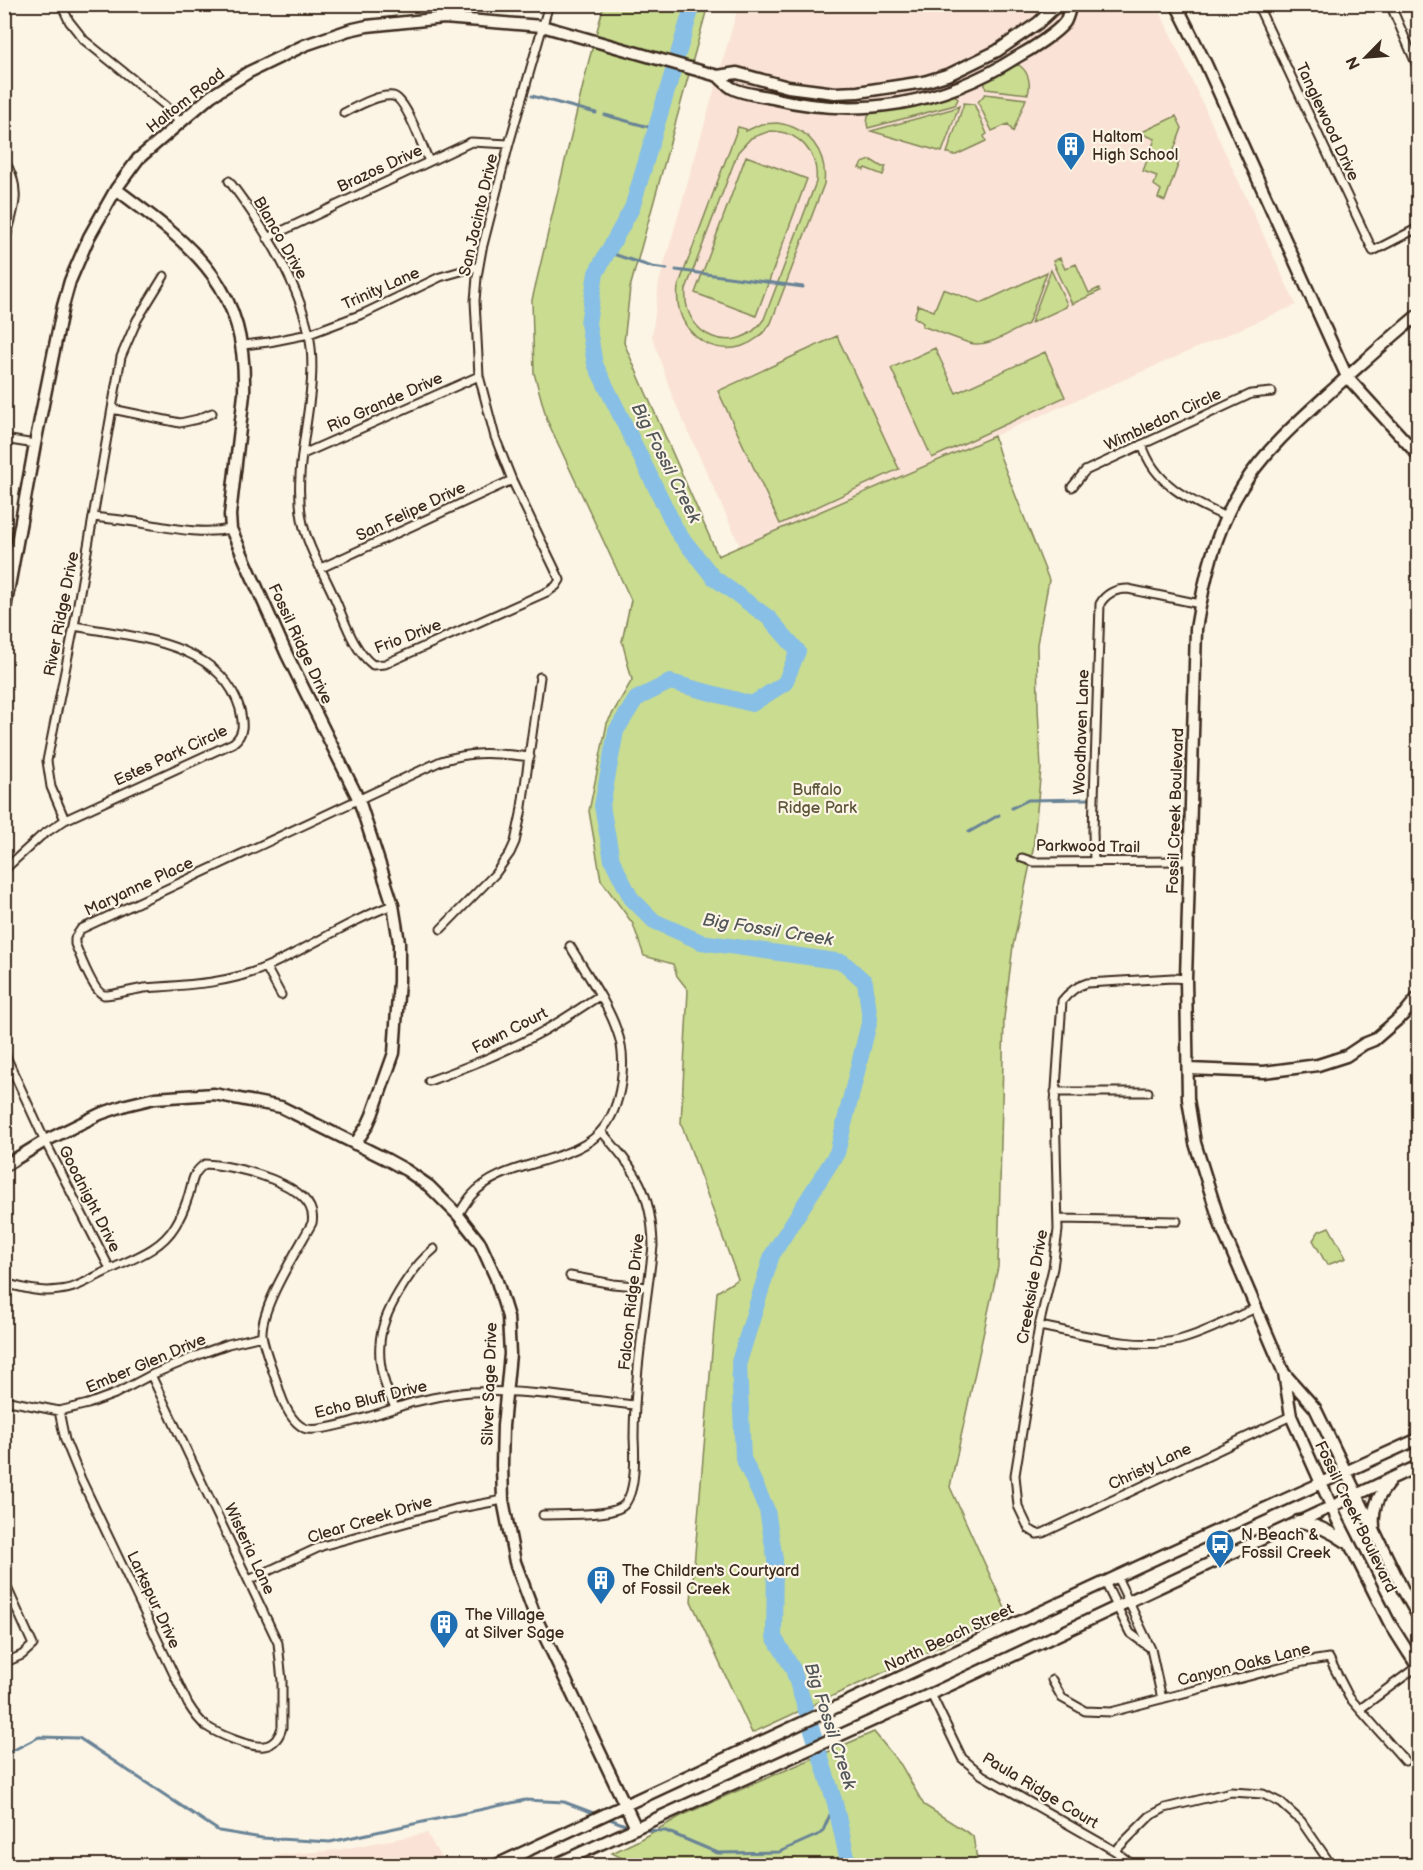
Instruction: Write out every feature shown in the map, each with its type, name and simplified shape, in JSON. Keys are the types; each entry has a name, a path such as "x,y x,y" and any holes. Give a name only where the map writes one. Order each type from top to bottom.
{"main road":[{"name":"Haltom Road","path":"718,76 737,72 788,87 823,92 858,93 924,82 977,62 1016,38 1053,9 1063,4"},
{"name":"Haltom Road","path":"4,614 35,444 70,281 89,237 116,189 138,159 212,96 249,72 305,45 349,30 444,18 542,26 718,76 733,88 818,107 856,108 931,98 996,71 1048,37 1064,22 1071,4"},
{"path":"1176,4 1206,64 1347,377 1419,455"},
{"path":"1016,38 1025,53"},
{"path":"845,92 856,108"},
{"path":"856,108 858,93"},
{"name":"Fossil Ridge Drive","path":"116,189 189,246 213,274 230,305 243,345 244,394 230,515 231,530 287,655 359,800 393,905 399,942 394,1053 372,1115 355,1144"},
{"name":"Fossil Creek Boulevard","path":"1418,1667 1389,1622 1331,1506 1291,1416 1284,1373 1221,1226 1205,1180 1195,1143 1188,1099 1186,979 1196,629 1211,558 1226,517 1242,487 1259,463 1303,417 1419,315"},
{"path":"1188,1069 1264,1072 1318,1065 1347,1056 1374,1040 1404,1014 1419,997"},
{"name":"Silver Sage Drive","path":"4,1166 45,1141 100,1114 126,1105 155,1098 214,1094 281,1107 406,1170 429,1186 458,1215 480,1243 496,1278 508,1317 510,1339 502,1465 503,1500 515,1562 536,1618 636,1828"},
{"name":"Fossil Creek Boulevard","path":"1284,1373 1315,1408 1374,1532 1403,1590 1419,1616"},
{"name":"North Beach Street","path":"494,1866 1104,1582 1419,1439"},
{"path":"552,1866 931,1694 1419,1466"},
{"path":"1374,1532 1373,1516 1376,1501 1392,1479"},
{"path":"1298,1521 1334,1532 1350,1544"}],"street":[{"path":"62,4 69,21 84,40 166,106 180,123"},
{"name":"San Jacinto Drive","path":"549,4 509,144 479,266 475,301 479,376 495,437 512,480 560,580"},
{"name":"Tanglewood Drive","path":"1257,4 1373,251 1419,228"},
{"path":"1390,4 1419,68"},
{"path":"344,113 369,101 392,96 397,98 409,115 429,161"},
{"name":"Brazos Drive","path":"267,238 471,142 509,144"},
{"path":"4,160 16,185 16,202 4,244"},
{"name":"Blanco Drive","path":"229,181 250,210 294,287 309,334 312,370 303,454"},
{"name":"Trinity Lane","path":"243,345 309,334 365,313 440,277 479,266"},
{"name":"River Ridge Drive","path":"65,820 51,787 47,761 74,626 121,357 137,320 164,276"},
{"name":"Rio Grande Drive","path":"303,454 479,376"},
{"name":"Wimbledon Circle","path":"1072,487 1085,471 1251,394 1272,392"},
{"path":"112,409 180,423 212,413"},
{"path":"4,439 35,444"},
{"path":"1142,444 1155,472 1172,489 1191,501 1226,517"},
{"name":"Frio Drive","path":"303,454 300,480 305,531 354,641 364,659 373,665 386,664 536,598 556,586 560,580"},
{"name":"San Felipe Drive","path":"321,568 512,480"},
{"path":"93,517 193,531 231,530"},
{"name":"Woodhaven Lane","path":"1094,861 1100,604 1110,593 1119,589 1128,589 1200,604"},
{"name":"Estes Park Circle","path":"4,870 41,836 65,820 233,743 240,738 243,731 238,705 228,685 210,665 198,657 171,645 74,626"},
{"path":"441,929 495,874 515,842 522,814 540,677"},
{"name":"Maryanne Place","path":"393,905 345,925 266,967 238,977 137,989 107,996 99,992 91,979 75,944 77,932 81,929 441,761 485,752 530,757"},
{"name":"Parkwood Trail","path":"1022,858 1034,862 1189,861"},
{"path":"458,1215 472,1195 498,1176 569,1152 588,1142 602,1131 612,1114 620,1092 623,1060 617,1030 570,946"},
{"path":"266,967 281,995"},
{"name":"Creekside Drive","path":"1024,1522 1018,1506 1015,1475 1039,1326 1053,1268 1058,1219 1055,1092 1062,1001 1081,985 1186,979"},
{"name":"Fawn Court","path":"429,1081 485,1060 543,1032 599,996"},
{"name":"Goodnight Drive","path":"4,1052 45,1141 110,1269"},
{"path":"1055,1092 1148,1092"},
{"name":"Falcon Ridge Drive","path":"543,1515 616,1510 626,1504 635,1463 634,1405 653,1246 653,1227 649,1204 639,1180 627,1161 602,1131"},
{"path":"4,1283 28,1289 63,1290 132,1261 154,1247 174,1228 188,1200 197,1169 205,1164 244,1170 279,1182 306,1199 312,1209 313,1217 312,1223 279,1281 263,1322 262,1336"},
{"path":"1058,1219 1177,1221"},
{"path":"395,1407 385,1384 380,1357 383,1328 396,1296 419,1263 434,1249"},
{"path":"570,1276 613,1284 648,1287"},
{"path":"1039,1326 1123,1342 1147,1344 1194,1335 1256,1308"},
{"name":"Echo Bluff Drive","path":"262,1336 281,1396 290,1413 303,1428 335,1426 395,1407 457,1393 507,1391 634,1405"},
{"name":"Ember Glen Drive","path":"4,1400 58,1411 88,1404 115,1394 151,1375 228,1344 262,1336"},
{"name":"Wisteria Lane","path":"151,1375 275,1638 281,1660 283,1721 281,1733 274,1742"},
{"name":"Larkspur Drive","path":"58,1411 65,1440 81,1479 188,1704 206,1726 223,1735 258,1746 274,1742"},
{"name":"Christy Lane","path":"1024,1522 1037,1534 1043,1533 1291,1416"},
{"name":"Clear Creek Drive","path":"249,1580 296,1557 332,1543 455,1509 503,1500"},
{"path":"1117,1577 1151,1649 1162,1699"},
{"path":"4,1581 33,1645 22,1655 4,1663"},
{"path":"1104,1582 1130,1633 1151,1649"},
{"name":"Canyon Oaks Lane","path":"1052,1680 1062,1698 1085,1711 1111,1712 1304,1662 1329,1658 1349,1696 1404,1761"},
{"path":"1360,1709 1418,1667"},
{"name":"Paula Ridge Court","path":"931,1694 962,1758 982,1775 1115,1851 1134,1866"},
{"path":"1115,1851 1150,1816 1165,1808 1231,1791 1263,1794 1281,1803 1301,1821 1332,1866"}],"shaded area":[{"path":"739,4 1157,5 1296,305 740,546 672,396 652,336 659,282"},
{"path":"427,1833 445,1865 237,1865 258,1857 337,1850"}],"green space":[{"name":"Buffalo Ridge Park","path":"604,5 708,5 630,288 624,343 718,556 994,436 1049,580 1037,644 1041,769 1033,850 1013,946 1004,1018 998,1267 950,1487 1008,1615 752,1733 691,1601 717,1292 738,1279 681,1123 688,990 677,976 673,964 644,956 633,924 601,880 589,811 607,723 632,680 622,641 631,600 547,420 534,373 532,300"},
{"path":"1019,65 1028,78 1028,94 986,89 984,81"},
{"path":"954,94 958,99 955,105 868,128 868,116 873,112 933,101"},
{"path":"985,94 1026,99 1013,132 1008,124 992,131 978,102"},
{"path":"964,103 974,104 987,134 984,136 986,141 956,155 951,155 947,153"},
{"path":"959,106 942,152 871,131 952,109"},
{"path":"1176,116 1182,128 1171,158 1179,162 1165,201 1158,198 1161,190 1154,185 1157,176 1143,171 1155,139 1140,133"},
{"path":"761,124 788,125 807,136 814,143 823,162 824,184 771,323 758,338 742,346 726,348 710,345 696,337 685,324 679,307 678,287 738,127 746,131","holes":["770,131 798,139 805,146 814,162 816,182 764,319 753,331 740,338 726,340 713,337 701,330 692,320 687,306 686,289 738,152 751,138"]},
{"path":"746,156 807,179 756,316 695,293"},
{"path":"871,160 882,167 886,166 883,175 859,168 862,163"},
{"path":"1060,258 1065,269 1076,264 1089,293 1099,288 1100,291 1072,304 1053,261"},
{"path":"1051,270 1067,304 1066,307 1031,323"},
{"path":"1047,272 1028,324 992,341 969,343 922,326 923,323 914,317 918,305 934,311 943,289 981,303"},
{"path":"837,336 899,469 780,524 718,391"},
{"path":"935,348 956,393 1045,352 1065,397 932,458 891,368"},
{"path":"1329,1227 1346,1258 1327,1265 1313,1240 1319,1231"},
{"path":"874,1732 901,1765 924,1805 973,1836 978,1865 637,1866 612,1853 681,1816"}],"waterway":[{"name":"Big Fossil Creek","path":"693,4 632,208 596,273 588,323 595,364 678,533 713,577 769,618 798,651 785,683 752,704 670,682 636,699 616,731 602,806 612,860 631,898 654,921 701,942 843,962 865,982 870,1019 837,1153 772,1255 739,1362 743,1458 767,1510 775,1559 774,1637 793,1669 835,1803 849,1866"},
{"path":"532,96 596,113"},
{"path":"605,115 656,129"},
{"path":"607,252 652,267 667,269"},
{"path":"676,270 803,287"},
{"path":"1012,808 1028,800 1089,799"},
{"path":"969,832 999,815"},
{"path":"4,1755 39,1737 79,1738 219,1831 262,1838 330,1842 525,1800 564,1802 596,1814"},
{"path":"642,1830 666,1831 718,1853 779,1852 822,1833 835,1803"},
{"path":"605,1817 630,1827"}],"place":[{"name":"Haltom High School","path":"1071,172"},
{"name":"N Beach & Fossil Creek","path":"1220,1570"},
{"name":"The Children's Courtyard of Fossil Creek","path":"601,1606"},
{"name":"The Village at Silver Sage","path":"444,1650"}]}
